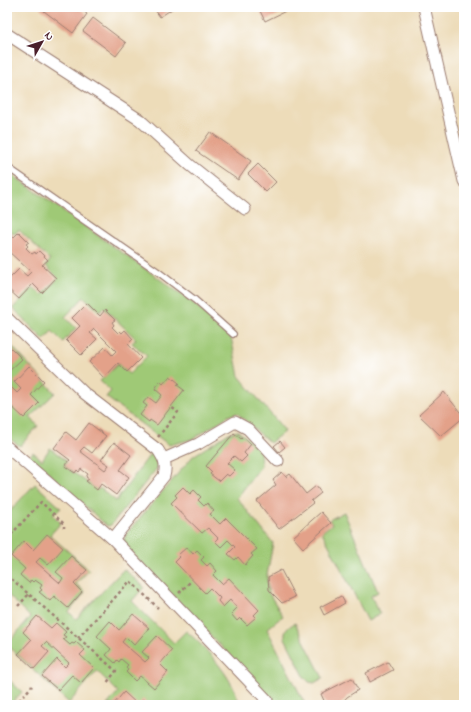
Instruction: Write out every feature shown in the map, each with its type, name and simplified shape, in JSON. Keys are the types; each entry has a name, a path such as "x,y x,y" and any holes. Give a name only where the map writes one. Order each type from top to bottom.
{"street":[{"path":"424,7 463,176"},
{"path":"7,34 140,120 190,165 245,209"},
{"path":"7,318 84,393 158,450 164,459 166,467 164,476 113,539"},
{"path":"164,459 198,444 235,422 248,429 278,461"},
{"path":"7,447 113,539 266,703"}],"lane":[{"path":"7,167 157,271 195,300 233,334"}],"path":[{"path":"151,445 178,412 171,407"},
{"path":"7,539 41,502 64,524 64,528"},
{"path":"7,575 116,671 106,684"},
{"path":"78,638 130,581 158,608"},
{"path":"172,601 191,581"},
{"path":"18,606 29,594"},
{"path":"15,705 32,686"}],"green space":[{"path":"7,171 192,302 231,337 239,376 285,431 270,443 237,413 228,416 193,439 169,445 106,397 111,391 100,381 118,364 129,374 147,356 132,343 136,339 104,308 100,312 84,297 65,317 76,328 63,342 52,331 44,340 13,308 33,287 42,295 58,278 46,266 50,260 19,230 14,234 7,228"},
{"path":"7,341 55,393 30,417 38,426 20,446 7,437"},
{"path":"238,431 260,448 261,466 237,498 273,543 267,575 268,592 283,616 267,629 305,704 308,705 277,705 126,547 124,540 126,534 193,456 229,433"},
{"path":"50,448 67,461 64,466 98,490 100,488 116,501 151,453 157,461 158,467 111,525 107,526 30,456 33,452 42,460"},
{"path":"35,484 61,508 53,515 61,523 50,535 89,570 76,584 85,592 69,612 76,619 124,569 144,587 132,601 174,643 186,631 199,643 229,679 240,705 107,705 118,692 97,671 69,703 7,645 30,617 8,595 7,597 7,514"},
{"path":"344,512 378,592 371,596 380,614 368,621 322,532 332,524 329,520"},
{"path":"295,623 323,678 314,683 309,682 305,678 285,638 287,629"},
{"path":"7,678 22,692 10,705 7,705"}],"building":[{"path":"78,7 87,14 73,33 40,8"},
{"path":"153,7 175,7 160,17"},
{"path":"258,7 294,7 265,21"},
{"path":"93,18 126,43 116,56 83,31"},
{"path":"210,132 251,161 238,180 196,151"},
{"path":"258,164 276,182 266,192 248,174"},
{"path":"7,231 14,237 19,232 29,242 26,244 28,246 26,248 32,254 35,252 36,254 39,251 48,260 42,265 56,278 42,293 33,284 19,299 7,288 7,281 19,269 27,276 31,272 8,251 7,252"},
{"path":"87,303 100,316 105,310 115,320 112,322 114,325 112,327 118,333 120,331 122,333 125,330 133,339 128,344 141,358 127,372 118,363 104,378 89,362 105,347 112,355 116,351 94,329 90,333 97,339 81,355 66,340 80,326 72,318"},
{"path":"7,344 22,359 7,373"},
{"path":"29,366 44,381 31,395 39,403 24,418 11,406 7,410 7,383 17,393 21,389 14,382"},
{"path":"170,376 179,383 177,385 184,390 157,425 150,420 149,422 140,415 147,406 143,403 148,397 156,403 162,395 155,389 160,381 163,384"},
{"path":"444,392 464,417 441,436 419,415"},
{"path":"89,423 106,436 92,453 84,447 80,451 105,470 109,465 101,460 114,442 131,455 120,470 129,477 116,495 101,484 97,490 86,481 89,479 86,477 88,474 81,469 79,472 77,470 75,473 65,466 70,460 54,448 66,432 76,440"},
{"path":"234,433 241,439 243,437 251,444 244,453 247,456 241,462 234,456 227,463 235,470 229,476 226,474 219,481 210,474 212,472 206,466"},
{"path":"280,441 285,447 279,452 274,446"},
{"path":"282,472 286,477 290,474 306,494 316,486 321,493 311,501 313,503 279,529 257,501 276,485 273,480"},
{"path":"183,487 190,494 194,490 201,497 198,500 204,506 207,503 214,511 210,514 220,524 226,518 257,549 251,554 253,556 245,565 238,557 235,560 228,554 235,547 228,540 221,547 215,541 218,538 208,528 202,533 171,503 177,497 175,495"},
{"path":"321,512 331,523 303,548 293,537"},
{"path":"47,534 63,548 48,565 40,558 36,562 60,583 63,578 56,572 71,556 87,570 74,584 82,592 68,608 54,596 50,601 39,592 42,590 40,588 42,585 35,580 33,582 31,580 29,583 20,575 25,569 11,556 24,541 33,550"},
{"path":"187,547 193,554 197,550 204,557 201,560 207,566 210,563 217,571 213,575 222,584 229,578 259,610 254,615 256,617 247,625 240,618 237,621 231,614 237,608 230,600 223,607 218,601 220,598 210,588 205,593 175,562 180,557 178,555"},
{"path":"281,570 295,597 282,603 269,590 268,577"},
{"path":"341,596 345,603 324,615 320,607"},
{"path":"133,614 149,628 134,645 126,637 122,642 145,662 149,658 142,652 157,636 172,650 160,664 168,672 154,688 140,676 135,681 126,672 128,670 126,667 128,665 121,659 119,662 117,660 115,663 106,655 111,649 97,636 110,621 119,630"},
{"path":"37,616 51,628 56,623 66,632 63,635 66,637 63,639 70,645 76,642 85,650 80,655 94,668 81,683 72,675 58,690 42,676 57,659 65,667 69,663 46,642 42,646 49,652 34,669 18,654 31,640 23,632"},
{"path":"388,662 393,670 370,682 366,673"},
{"path":"352,678 358,690 347,697 340,705 326,705 321,694"},
{"path":"124,692 138,705 113,705"},
{"path":"143,699 149,705 138,705"}]}
